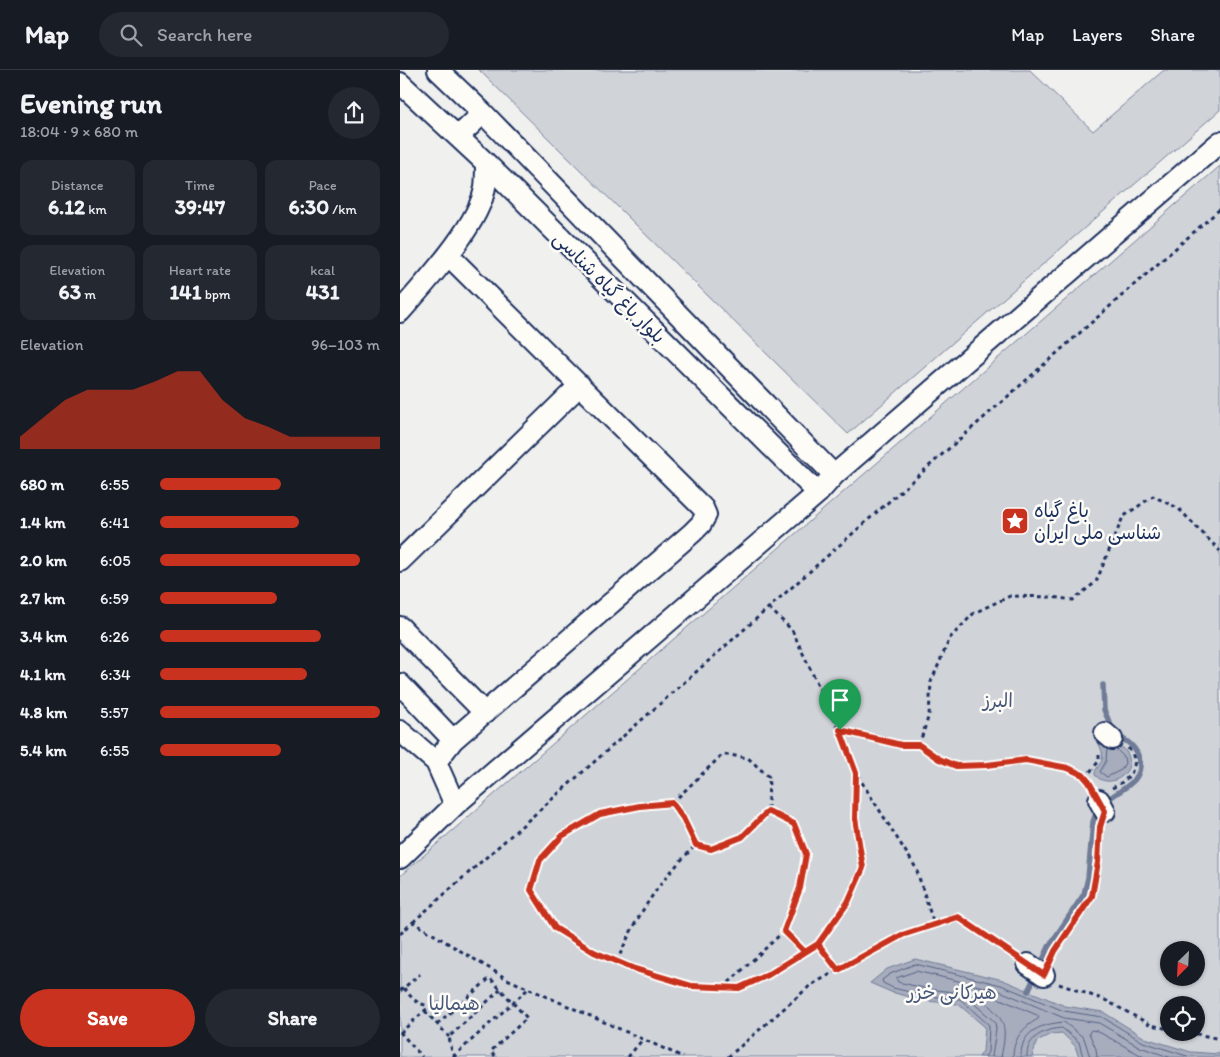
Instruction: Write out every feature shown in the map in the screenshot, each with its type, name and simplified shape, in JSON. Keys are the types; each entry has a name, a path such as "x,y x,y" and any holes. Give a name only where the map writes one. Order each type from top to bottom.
{"street":[{"name":"بلوار باغ گیاه شناسی","path":"438,70 483,113 834,475"},
{"name":"بلوار باغ گیاه شناسی","path":"400,83 486,163 818,493"},
{"path":"458,138 483,113"},
{"path":"400,858 455,805 818,493 834,475 1220,142"},
{"path":"400,312 448,255 476,211 485,188 486,163"},
{"path":"436,762 454,740 692,533 705,520 706,515 703,508 448,255"},
{"path":"400,561 580,386"},
{"path":"400,627 485,713"},
{"path":"400,684 454,740"},
{"path":"400,731 436,762 455,805"}],"path":[{"path":"400,934 1220,209"},
{"path":"919,745 929,715 931,682 950,638 974,613 1010,596 1050,597 1073,600 1096,582 1123,518 1153,496 1178,508 1220,551"},
{"path":"769,608 792,630 840,730 856,773 916,868 934,925"},
{"path":"840,730 901,745 919,745 939,759 956,766 1026,760 1068,768 1086,778 1100,802 1098,862 1092,896 1052,957 1036,970"},
{"path":"1086,778 1099,761 1098,748 1094,741 1096,732 1109,736 1132,752 1135,759 1135,768 1100,802"},
{"path":"672,803 683,818 696,845 711,849 742,837 768,811 769,777 748,758 723,754 672,803 640,806 600,814 562,836 540,860 531,890 555,928 594,952 617,962 692,986 739,988 768,975 818,944 848,902 863,868 855,818 856,773"},
{"path":"723,988 784,931 800,888 806,854 794,824 768,811"},
{"path":"617,962 629,931 653,894 671,869 696,845"},
{"path":"728,1057 810,985 902,935 958,917 1055,982 1105,1000 1151,1025 1160,1026"},
{"path":"413,922 508,979 683,1057"},
{"path":"784,931 805,952"},
{"path":"818,944 838,970"},
{"path":"400,991 420,974"},
{"path":"437,1024 490,978 527,1018 490,1051 496,1057"},
{"path":"404,988 413,1000 420,1004 430,1006 440,1003"},
{"path":"425,1011 449,1037 455,1057 529,988"},
{"path":"449,1037 500,989"},
{"path":"422,1057 400,1032 430,1006"},
{"path":"1205,1036 1220,1039"},
{"path":"628,1057 642,1039"}],"green space":[{"path":"479,70 1030,70 1093,131 1164,70 1220,70 1220,110 848,434"},
{"name":"باغ گیاه‌ شناسی ملی ایران","path":"1220,166 1220,1057 400,1057 400,876"}],"water":[{"path":"1096,735 1118,744 1129,756 1127,770 1116,780 1102,780 1095,775 1102,761 1100,747 1095,738"},
{"path":"915,959 1003,980 1065,1006 1103,1012 1145,1038 1191,1052 1220,1054 1220,1057 1079,1057 1075,1046 1062,1033 1051,1034 1037,1041 1032,1057 979,1057 983,1051 985,1027 958,1004 926,1001 891,992 870,983 887,969"}],"waterway":[{"path":"1103,685 1104,710 1111,726 1111,731"},
{"path":"1105,802 1131,783 1137,777 1139,770 1140,762 1134,749 1129,743 1115,736"},
{"path":"1028,991 1050,945 1084,894 1088,878 1093,822 1098,808"}],"place":[{"name":"باغ گیاه‌ شناسی ملی ایران","path":"1015,521"}],"route":[{"path":"840,730 856,773 855,818 863,868 848,902 818,944 768,975 739,988 692,986 632,968 594,952 555,928 531,890 540,860 562,836 600,814 640,806 672,803 683,818 696,845 711,849 742,837 768,811 794,824 806,854 800,888 784,931 805,952 818,944 838,970 902,935 958,917 1044,975 1048,962 1092,896 1098,862 1100,827 1105,811 1089,782 1083,775 1068,768 1026,760 987,765 956,766 939,759 919,745 901,745 840,730"}],"park label":[{"name":"البرز","path":"998,700"},
{"name":"هیرکانی خزر","path":"952,992"},
{"name":"هیمالیا","path":"454,1003"}]}
